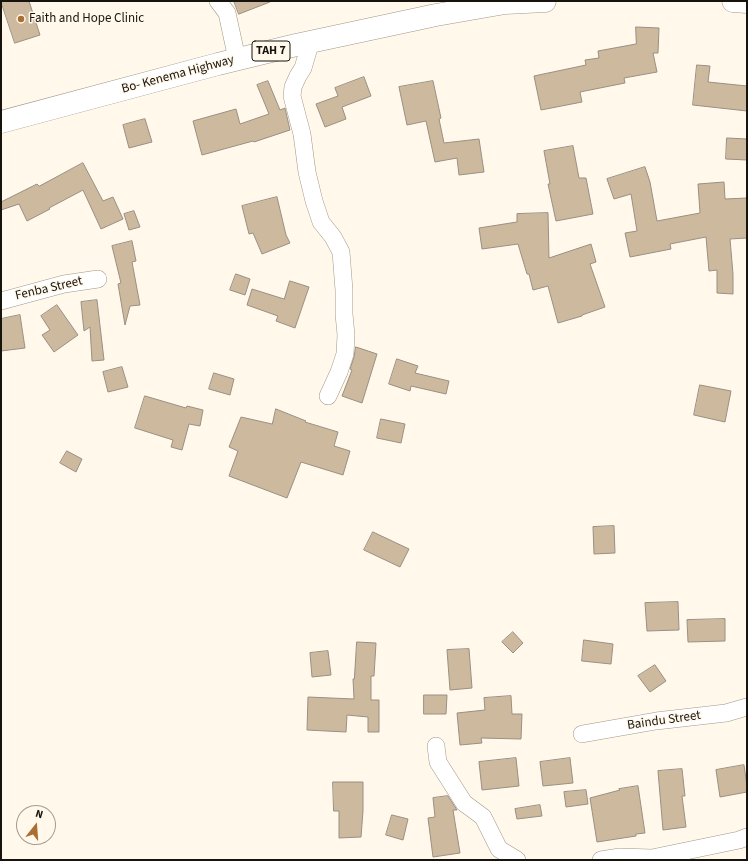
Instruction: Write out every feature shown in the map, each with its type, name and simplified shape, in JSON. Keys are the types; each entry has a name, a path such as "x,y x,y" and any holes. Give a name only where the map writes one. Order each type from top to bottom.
{"highway":[{"name":"Bo- Kenema Highway","path":"1,122 237,59 311,41 436,15 505,3 545,1"},
{"path":"733,1 747,2"}],"street":[{"path":"218,1 227,13 237,59"},
{"path":"311,41 303,68 293,88 292,96 302,134 307,172 314,201 321,222 333,237 341,252 346,335 345,354 328,396"},
{"name":"Fenba Street","path":"1,301 64,284 98,279"},
{"name":"Baindu Street","path":"582,734 656,721 726,713 747,707"},
{"path":"436,746 438,762 464,803 483,817 499,849 517,860"},
{"path":"601,860 620,857 652,858 739,840 747,837"}],"building":[{"name":"Faith and Hope Clinic","path":"1,1 29,1 40,35 15,43"},
{"path":"234,1 269,1 270,2 239,14"},
{"path":"636,27 659,28 658,53 653,53 657,72 624,78 625,83 580,92 582,102 541,110 534,76 586,65 585,60 599,58 598,51 636,44"},
{"path":"697,65 710,66 708,82 747,86 747,111 693,105"},
{"path":"364,77 371,96 342,107 346,119 325,127 316,104 338,96 335,88"},
{"path":"268,81 280,110 285,108 290,130 254,142 253,141 202,155 193,121 236,109 240,124 269,114 257,85"},
{"path":"433,81 441,118 439,119 444,143 479,139 484,172 459,175 457,158 435,162 426,121 407,125 399,87"},
{"path":"145,119 152,142 129,148 123,125"},
{"path":"727,138 747,139 747,160 726,159"},
{"path":"573,146 579,178 586,178 593,214 556,221 548,184 550,184 544,151"},
{"path":"83,163 103,201 113,197 123,219 101,229 83,190 27,221 19,204 1,210 1,202 37,184 39,186"},
{"path":"645,167 650,182 657,221 700,213 698,184 724,182 725,199 747,198 747,238 730,239 733,294 717,293 717,270 709,271 706,237 670,244 671,249 630,257 625,233 637,231 631,194 614,199 607,179"},
{"path":"277,197 286,235 290,243 262,254 253,233 249,234 242,206"},
{"path":"134,211 140,227 129,230 124,214"},
{"path":"548,213 549,258 591,244 596,262 590,264 605,307 558,323 548,286 533,290 518,244 482,249 479,228 517,222 517,214"},
{"path":"132,241 136,261 132,262 140,305 130,306 125,325 118,284 121,283 112,246"},
{"path":"236,274 250,279 245,295 230,290"},
{"path":"290,281 309,287 295,328 276,321 278,316 247,305 252,289 284,299"},
{"path":"97,300 104,360 92,361 90,327 84,331 81,302"},
{"path":"57,305 78,335 54,352 42,335 50,330 41,316"},
{"path":"20,315 25,348 1,351 1,319"},
{"path":"356,347 377,354 362,403 342,396 352,370 350,369"},
{"path":"397,359 418,366 415,373 449,381 446,394 411,386 410,391 389,384"},
{"path":"122,367 128,387 108,392 103,372"},
{"path":"214,373 234,379 230,395 209,389"},
{"path":"700,385 731,391 725,422 694,415"},
{"path":"145,396 186,408 187,406 203,410 200,426 189,424 182,450 171,447 173,440 135,428"},
{"path":"276,409 306,421 305,422 338,432 334,446 350,451 343,475 301,462 287,498 229,476 238,451 229,447 241,417 272,424"},
{"path":"381,419 405,424 401,443 377,438"},
{"path":"67,451 82,459 76,472 60,463"},
{"path":"614,526 615,553 594,554 593,527"},
{"path":"373,532 409,549 400,567 364,550"},
{"path":"678,602 679,630 647,631 645,603"},
{"path":"725,619 725,641 688,642 687,620"},
{"path":"513,632 523,643 513,653 502,642"},
{"path":"584,640 613,644 611,664 582,661"},
{"path":"357,642 376,643 374,676 371,676 371,700 379,700 379,732 368,732 368,717 347,715 346,732 307,730 308,697 354,699 353,679"},
{"path":"469,649 472,688 450,690 447,650"},
{"path":"328,651 331,675 312,677 310,653"},
{"path":"655,665 666,681 650,692 638,676"},
{"path":"424,695 447,695 446,714 424,714"},
{"path":"511,696 512,714 522,714 521,739 481,738 482,743 460,745 457,713 485,710 484,698"},
{"path":"516,758 519,786 482,790 479,762"},
{"path":"570,758 573,783 543,786 540,762"},
{"path":"744,765 747,792 720,797 716,770"},
{"path":"682,769 685,796 682,796 686,827 663,830 658,771"},
{"path":"333,782 363,782 361,837 339,838 339,811 334,811"},
{"path":"638,786 645,833 636,834 636,836 597,842 590,798 620,790 619,789"},
{"path":"586,790 588,804 566,807 564,792"},
{"path":"448,796 457,810 453,810 460,853 433,857 428,818 435,817 433,798"},
{"path":"540,805 542,816 517,819 515,809"},
{"path":"392,815 408,819 403,840 386,835"}],"place":[{"name":"Faith and Hope Clinic","path":"21,19"}]}
